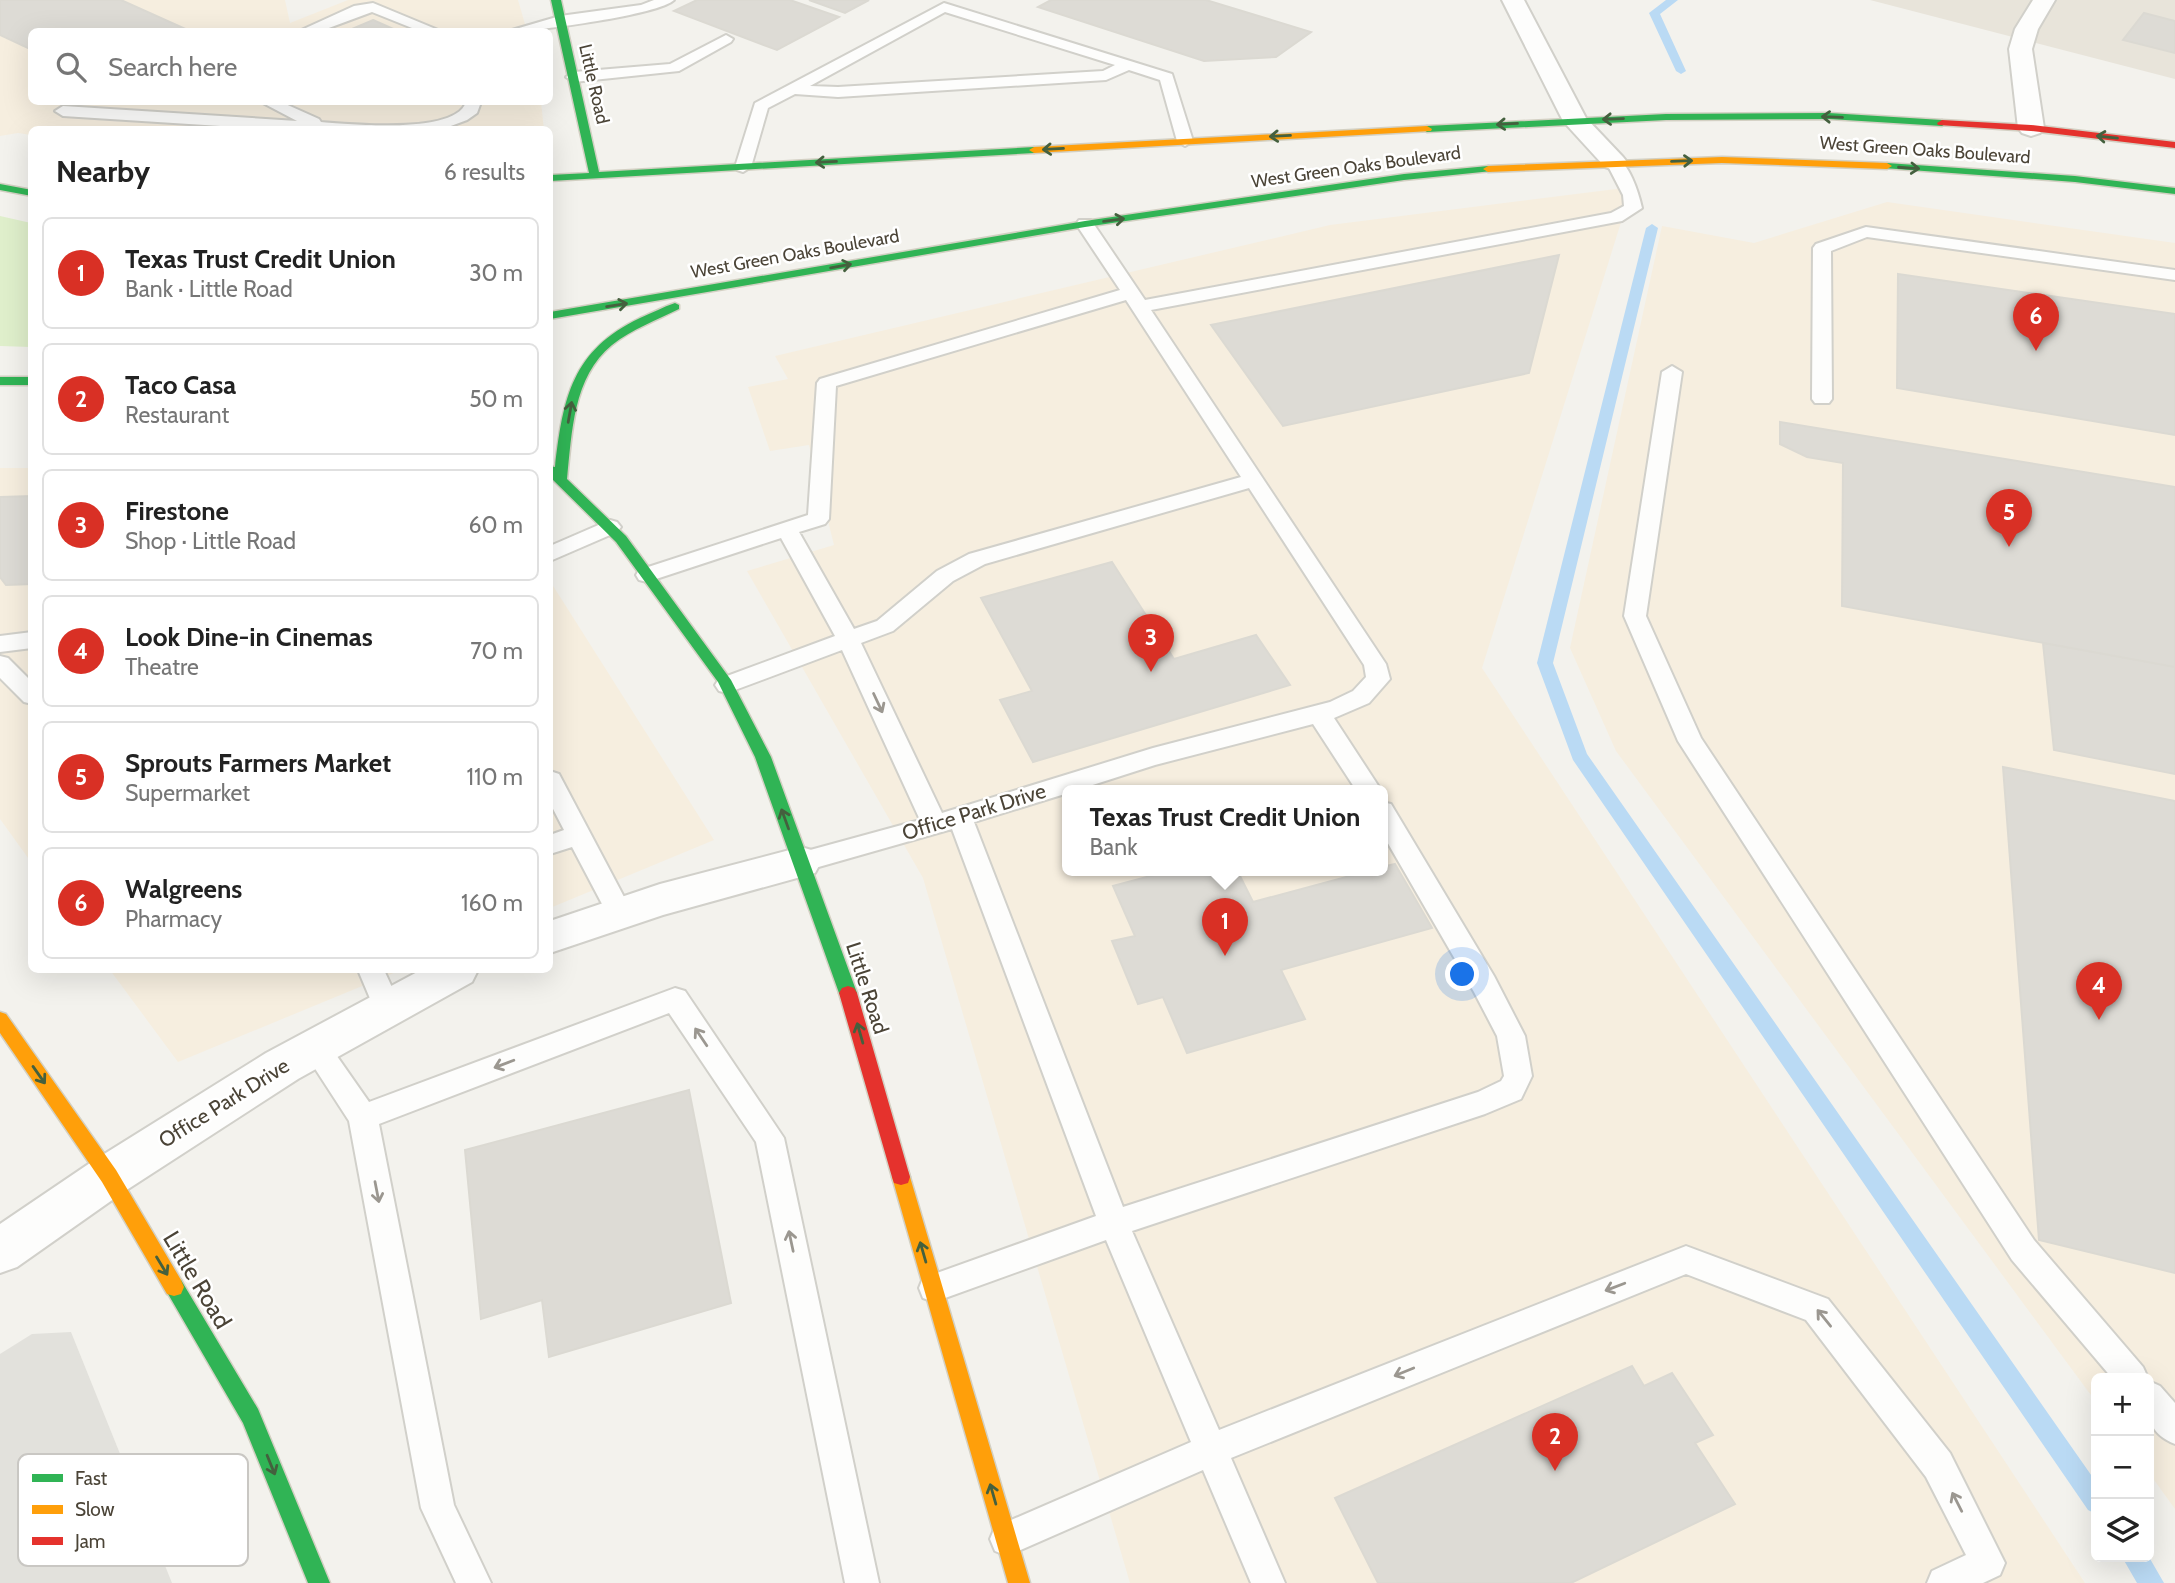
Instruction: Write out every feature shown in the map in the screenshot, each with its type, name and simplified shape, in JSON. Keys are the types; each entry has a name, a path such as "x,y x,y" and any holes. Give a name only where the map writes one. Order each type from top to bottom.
{"main road":[{"name":"Little Road","path":"555,0 595,176"},
{"name":"West Green Oaks Boulevard","path":"553,178 1575,121 1829,116 2031,128 2175,145"},
{"name":"West Green Oaks Boulevard","path":"553,316 1085,224 1404,177 1491,169 1722,159 1837,163 2076,180 2175,191"},
{"path":"0,180 28,182"},
{"path":"0,187 28,192"},
{"path":"555,475 571,404 580,378 599,350 634,327 712,289"},
{"path":"0,381 28,380"},
{"name":"Little Road","path":"555,475 610,527 648,575 727,685 763,757 847,989 1019,1583"},
{"name":"Little Road","path":"0,1018 109,1176 251,1416 319,1583"}],"street":[{"path":"1513,0 1575,121 1614,162"},
{"path":"2031,128 2022,74 2022,40 2044,0"},
{"name":"Office Park Drive","path":"553,936 801,862"},
{"name":"Office Park Drive","path":"0,1251 109,1176 315,1047 379,988 444,973"}],"lane":[{"path":"528,28 560,20 644,9 667,0"},
{"path":"314,28 359,9 373,7 426,28"},
{"path":"743,167 761,106 944,7 1167,77 1185,142"},
{"path":"574,77 674,68 726,39"},
{"path":"793,89 838,92 1106,75 1128,65"},
{"path":"276,105 320,126"},
{"path":"427,126 454,120 471,110 472,105"},
{"path":"63,111 293,126"},
{"path":"648,575 818,519 827,383 1135,300 1616,217 1633,208 1631,195 1614,162"},
{"path":"727,685 885,626 945,576 977,559 1254,480 1085,224"},
{"path":"1822,399 1822,248 1866,232 2175,275"},
{"path":"1672,372 1635,615 1690,741 2023,1251 2129,1373"},
{"name":"Office Park Drive","path":"1063,785 1153,757 1337,709 1361,697 1378,679 1375,664 1254,480"},
{"path":"553,553 610,527"},
{"path":"787,529 947,821 1114,1223 1268,1583"},
{"path":"0,644 28,640"},
{"path":"0,664 28,692"},
{"path":"1319,714 1366,785"},
{"name":"Office Park Drive","path":"801,862 1062,785"},
{"path":"553,786 620,914"},
{"path":"934,1288 1114,1223 1485,1102 1511,1090 1518,1076 1511,1036 1484,984 1388,821"},
{"path":"553,844 579,835"},
{"path":"363,1117 675,999 770,1138 862,1583"},
{"path":"315,1047 363,1117 438,1508 474,1583"},
{"path":"1007,1539 1211,1450 1686,1260 1818,1308 1938,1465 1988,1563 1944,1583"},
{"path":"2154,1403 2175,1428"}],"shaded area":[{"path":"0,0 285,0 290,23 348,0 518,0 526,28 28,28 28,105 541,105 544,126 28,126 28,135 0,136"},
{"path":"1870,0 2175,0 2175,79"},
{"path":"1632,187 1482,668 2085,1583 1130,1583 923,878 747,571 834,545 809,445 770,451 748,387 788,379 775,356 1330,225"},
{"path":"1887,202 2175,243 2175,1509 2154,1480 2154,1373 2091,1373 2091,1395 1616,751 1570,648 1662,226 1754,243"},
{"path":"0,468 28,468 28,858 0,819"},
{"path":"553,586 714,840 553,907"},
{"path":"112,973 394,973 178,1062"},
{"path":"71,1332 120,1454 18,1454 18,1566 165,1566 172,1583 0,1583 0,1354 32,1334"}],"green space":[{"path":"0,216 28,222 28,347 0,346"}],"building":[{"path":"0,0 121,0 183,28 28,28 28,48 0,35"},
{"path":"697,0 790,0 839,17 777,50 674,11"},
{"path":"809,0 869,0 845,13"},
{"path":"1051,0 1206,0 1311,32 1276,57 1204,61 1038,7"},
{"path":"2144,13 2175,21 2175,53 2123,40"},
{"path":"373,20 391,28 354,28"},
{"path":"1559,255 1529,373 1283,426 1211,325"},
{"path":"1898,274 2175,314 2175,435 1897,388"},
{"path":"1780,422 2175,487 2175,667 1842,606 1843,463 1807,457 1780,444"},
{"path":"28,496 28,584 6,585 0,577 0,497"},
{"path":"1112,562 1174,659 1256,635 1290,685 1033,762 1000,700 1032,691 981,598"},
{"path":"2043,643 2175,667 2175,774 2054,750"},
{"path":"2003,767 2175,801 2175,1273 2039,1240"},
{"path":"1395,864 1432,928 1281,970 1305,1019 1187,1053 1163,997 1138,1004 1112,941 1135,936 1113,886 1150,876 1240,876 1253,902 1350,876 1388,876 1388,866"},
{"path":"689,1090 731,1303 549,1357 542,1300 481,1319 465,1150"},
{"path":"1632,1366 1644,1386 1672,1373 1713,1435 1695,1443 1735,1504 1571,1583 1378,1583 1335,1498"}],"waterway":[{"path":"1673,0 1654,13 1681,71"},
{"path":"1652,228 1545,663 1579,756 2094,1499"},
{"path":"2137,1562 2152,1583"}],"traffic: fast":[{"path":"556,0 595,176"},
{"path":"1427,129 1666,117 1829,116 1942,123"},
{"path":"553,178 1034,150"},
{"path":"1887,166 2075,179 2175,191"},
{"path":"553,315 1085,224 1404,177 1488,169"},
{"path":"0,187 28,192"},
{"path":"560,479 571,405 576,388 594,356 615,337 675,307"},
{"path":"0,381 28,381"},
{"path":"553,473 621,539 724,680 763,757 848,993"},
{"path":"174,1287 251,1416 319,1583"}],"traffic: slow":[{"path":"1034,150 1427,129"},
{"path":"1488,169 1722,160 1887,166"},
{"path":"0,1019 109,1176 174,1287"},
{"path":"901,1177 1019,1583"}],"traffic: jam":[{"path":"1942,123 2031,128 2175,145"},
{"path":"848,993 901,1177"}],"place":[{"name":"Walgreens","path":"2036,351"},
{"name":"Sprouts Farmers Market","path":"2009,547"},
{"name":"Firestone","path":"1151,672"},
{"name":"Texas Trust Credit Union","path":"1225,956"},
{"name":"Look Dine-in Cinemas","path":"2099,1020"},
{"name":"Taco Casa","path":"1555,1471"}]}
